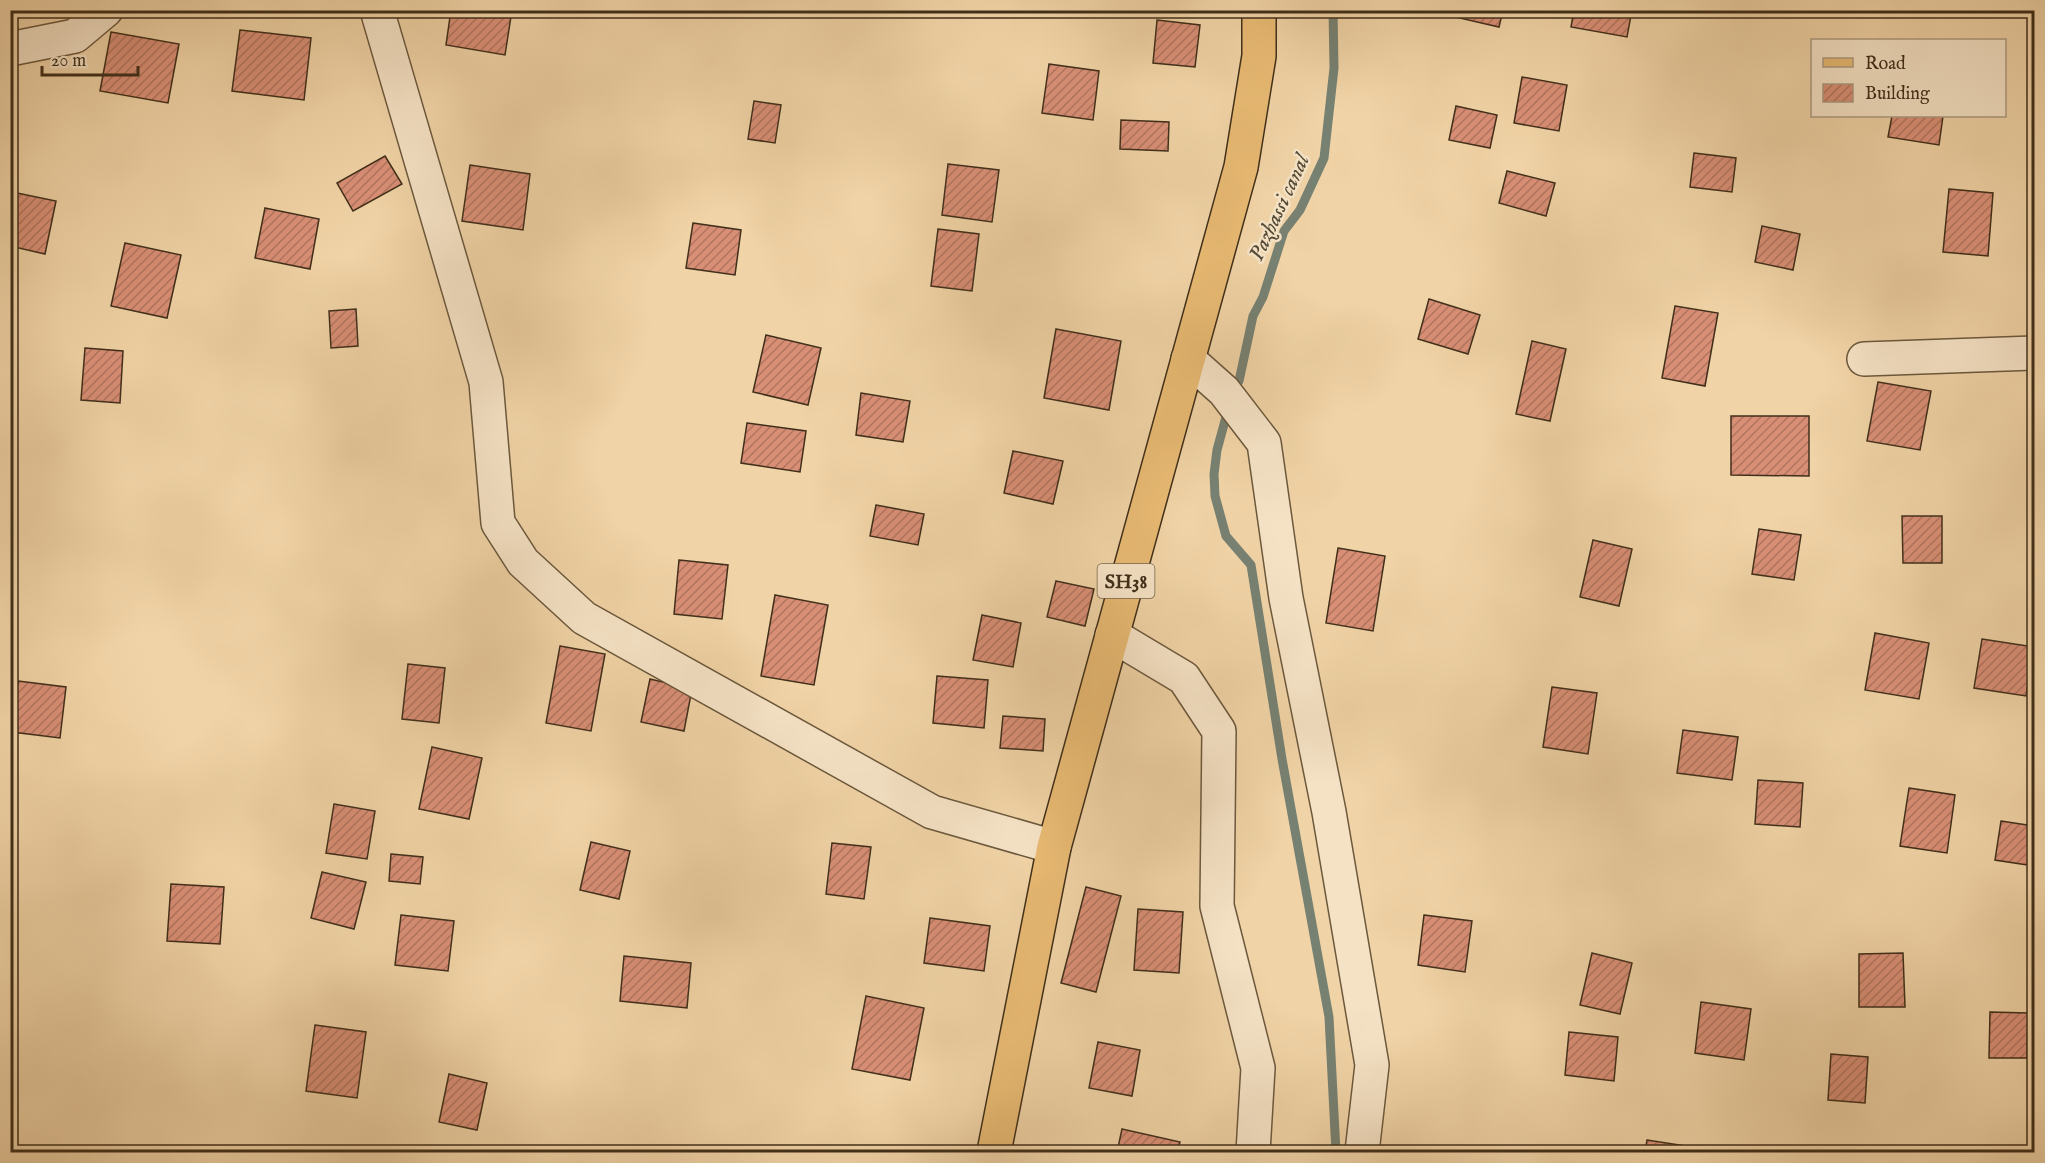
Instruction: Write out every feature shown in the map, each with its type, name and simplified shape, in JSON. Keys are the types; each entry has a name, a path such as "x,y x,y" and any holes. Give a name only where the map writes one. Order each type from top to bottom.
{"main road":[{"name":"SH38","path":"994,1152 1054,847 1241,167 1259,56 1259,10"}],"street":[{"path":"10,49 75,36 106,10"},
{"path":"377,10 486,382 498,523 522,562 584,618 932,812 1054,847"},
{"path":"1864,359 2034,353"},
{"path":"1188,358 1224,391 1264,443 1286,598 1329,812 1372,1065 1362,1152"},
{"path":"1112,635 1184,678 1219,731 1217,906 1258,1068 1253,1152"}],"building":[{"path":"451,10 512,10 505,55 446,45"},
{"path":"1452,10 1503,10 1499,27 1451,16"},
{"path":"1574,10 1632,10 1627,37 1571,27"},
{"path":"1157,20 1200,25 1195,67 1153,63"},
{"path":"240,30 311,38 304,100 232,91"},
{"path":"111,32 179,44 168,103 100,91"},
{"path":"1049,64 1099,71 1093,120 1042,113"},
{"path":"1522,77 1567,85 1559,131 1514,123"},
{"path":"754,101 781,105 775,143 748,139"},
{"path":"1456,106 1497,115 1490,148 1449,140"},
{"path":"1892,117 1943,117 1939,145 1888,137"},
{"path":"1121,120 1169,122 1168,151 1120,149"},
{"path":"1694,153 1736,158 1732,192 1690,187"},
{"path":"385,156 402,184 353,211 337,183"},
{"path":"948,164 999,170 992,222 942,215"},
{"path":"470,165 530,174 523,230 462,221"},
{"path":"1507,171 1555,183 1546,216 1499,203"},
{"path":"1949,189 1993,193 1988,256 1943,252"},
{"path":"17,193 56,201 45,254 10,246 10,224"},
{"path":"265,208 319,219 310,269 255,258"},
{"path":"693,223 741,230 735,275 686,268"},
{"path":"1762,226 1800,234 1793,270 1755,262"},
{"path":"938,229 979,234 972,291 931,286"},
{"path":"125,243 181,255 167,318 111,306"},
{"path":"1429,299 1480,315 1468,354 1418,339"},
{"path":"1675,306 1718,313 1705,386 1662,378"},
{"path":"356,309 358,346 331,348 329,311"},
{"path":"1056,329 1121,341 1109,410 1044,398"},
{"path":"766,335 821,348 808,405 753,392"},
{"path":"1532,341 1566,349 1550,421 1516,414"},
{"path":"85,348 123,351 120,403 81,400"},
{"path":"1878,382 1931,391 1920,450 1867,441"},
{"path":"861,393 910,401 903,442 856,435"},
{"path":"1731,416 1809,416 1809,476 1731,475"},
{"path":"747,423 806,431 800,472 741,463"},
{"path":"2034,431 2034,468 2029,467"},
{"path":"1013,451 1063,461 1053,504 1004,493"},
{"path":"876,505 924,514 918,545 870,536"},
{"path":"1902,516 1942,516 1942,563 1903,563"},
{"path":"1759,529 1801,535 1794,580 1752,574"},
{"path":"1593,540 1632,549 1619,606 1580,597"},
{"path":"1338,548 1385,556 1373,631 1326,623"},
{"path":"679,560 728,565 722,619 674,614"},
{"path":"1056,581 1094,589 1085,626 1047,617"},
{"path":"775,595 828,605 814,685 761,676"},
{"path":"982,615 1021,623 1013,667 973,660"},
{"path":"1875,633 1929,643 1919,699 1865,690"},
{"path":"1982,639 2034,647 2026,696 1974,688"},
{"path":"560,646 605,654 591,731 546,723"},
{"path":"408,664 445,668 439,723 402,719"},
{"path":"937,676 988,680 984,728 933,723"},
{"path":"650,679 692,689 684,731 641,722"},
{"path":"18,681 66,687 60,738 12,732"},
{"path":"1552,687 1597,693 1588,754 1543,747"},
{"path":"1003,716 1045,719 1043,751 1000,748"},
{"path":"1683,730 1738,737 1732,780 1677,773"},
{"path":"432,747 482,758 469,819 419,809"},
{"path":"1758,780 1803,783 1800,827 1755,824"},
{"path":"1909,788 1955,795 1947,853 1900,846"},
{"path":"334,804 375,811 367,859 326,853"},
{"path":"2001,821 2034,826 2034,866 1995,860"},
{"path":"591,842 630,851 619,899 580,890"},
{"path":"832,843 871,847 864,899 826,894"},
{"path":"391,854 423,857 420,884 389,881"},
{"path":"322,872 366,882 354,929 311,918"},
{"path":"171,884 224,887 220,944 167,941"},
{"path":"1086,887 1121,896 1096,992 1061,983"},
{"path":"1138,909 1183,912 1179,973 1134,970"},
{"path":"401,915 454,921 448,971 395,965"},
{"path":"1424,915 1472,921 1465,972 1418,965"},
{"path":"930,918 990,926 984,971 924,963"},
{"path":"1592,953 1632,963 1620,1014 1580,1005"},
{"path":"1903,953 1905,1007 1859,1007 1859,954"},
{"path":"624,956 691,963 687,1008 620,1001"},
{"path":"866,996 924,1008 910,1080 852,1069"},
{"path":"1701,1002 1751,1009 1744,1060 1695,1053"},
{"path":"1990,1012 2028,1013 2027,1058 1989,1058"},
{"path":"315,1025 366,1032 357,1098 306,1091"},
{"path":"1569,1032 1618,1037 1614,1081 1565,1075"},
{"path":"1098,1042 1140,1050 1132,1096 1089,1088"},
{"path":"1831,1054 1868,1057 1865,1103 1828,1100"},
{"path":"449,1074 487,1083 477,1130 439,1122"},
{"path":"1122,1129 1180,1142 1177,1152 1117,1152"},
{"path":"1647,1140 1693,1147 1692,1152 1645,1152"}],"waterway":[{"name":"Pazhassi canal","path":"1239,381 1253,316 1263,297 1284,231 1300,210 1324,158 1334,68 1333,10"},
{"path":"1226,417 1217,450 1214,474 1215,496 1226,536 1251,565 1282,759 1329,1017 1336,1152"}]}
